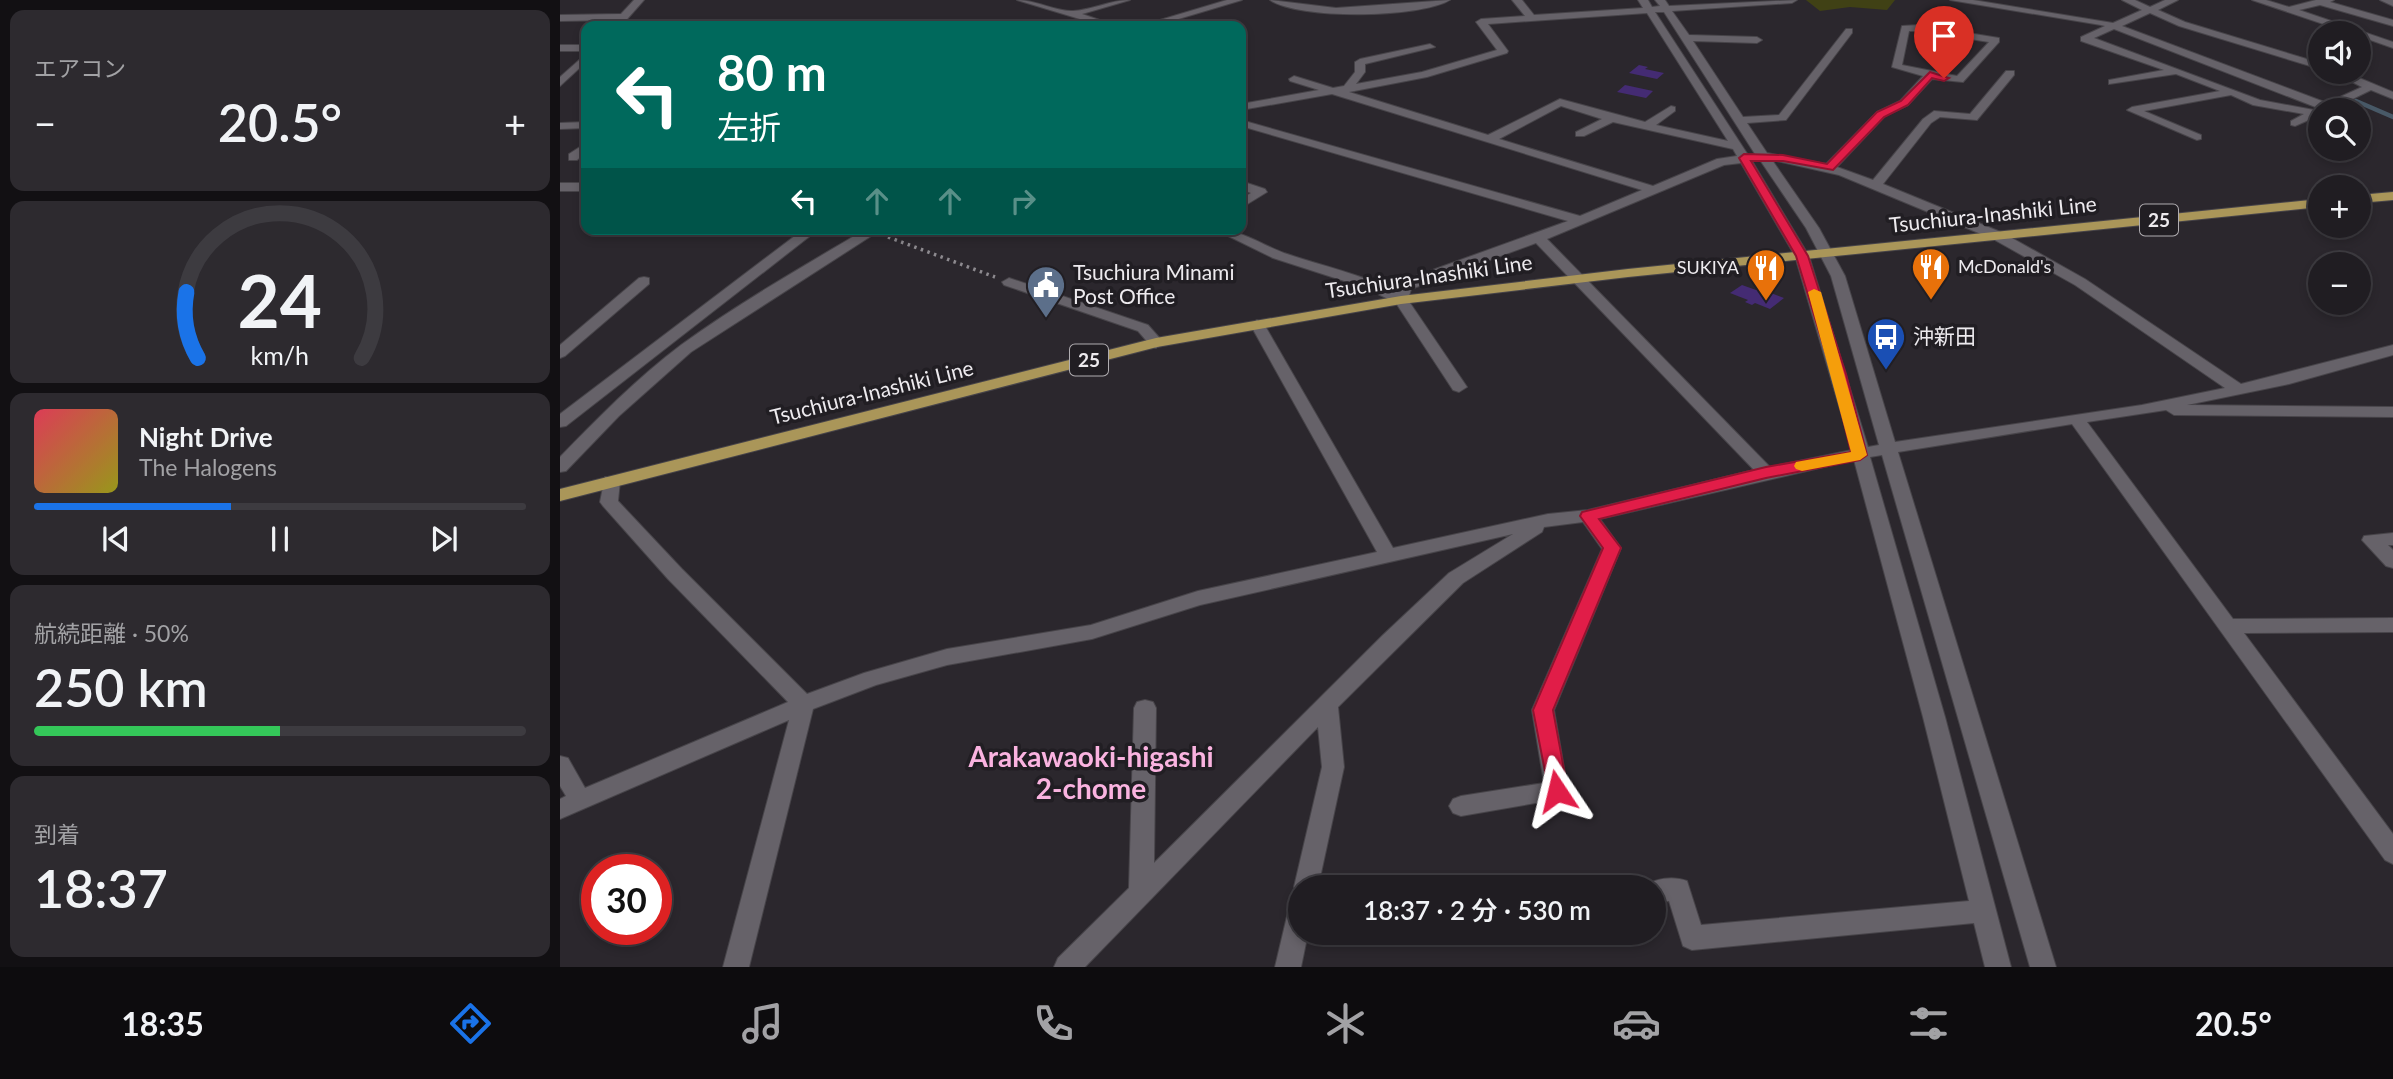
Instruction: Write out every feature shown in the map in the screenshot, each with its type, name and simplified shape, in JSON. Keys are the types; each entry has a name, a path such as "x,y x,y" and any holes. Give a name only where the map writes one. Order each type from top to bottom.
{"main road":[{"path":"2371,198 2393,196"},
{"name":"Tsuchiura-Inashiki Line","path":"560,495 1156,343 1401,300 1580,278 2308,204"}],"street":[{"path":"620,21 639,0"},
{"path":"1022,0 1092,21"},
{"path":"1069,15 1125,0"},
{"path":"1163,21 1237,0"},
{"path":"1276,0 1314,10 1445,0"},
{"path":"1517,0 1532,18"},
{"path":"1643,0 1740,152 1802,256 1839,374 1934,717 1998,967"},
{"path":"1660,0 1688,38 1829,253 2043,967"},
{"path":"1246,106 1423,75 1503,51 1481,22 1792,0"},
{"path":"1955,0 2103,22 2308,100"},
{"path":"2127,0 2149,11 2308,62"},
{"path":"2173,0 2084,39 2102,43 2257,103 2308,112"},
{"path":"2257,0 2322,21"},
{"path":"2385,0 2393,3"},
{"path":"2289,10 2324,1 2393,23"},
{"path":"560,18 624,17"},
{"path":"1919,27 1999,37 1959,80 1930,75 1897,67 1905,28 1919,27"},
{"path":"1740,120 1782,118 1849,31"},
{"path":"2371,37 2393,45"},
{"path":"1688,38 1757,40"},
{"path":"1341,91 1360,72 1360,62 1430,47"},
{"path":"560,48 581,48"},
{"path":"560,83 581,62"},
{"path":"2113,82 2177,71"},
{"path":"1876,185 1927,121 1938,114 1973,118 2010,73"},
{"path":"1829,168 1881,114 1904,103 1930,75"},
{"path":"1294,79 1341,91 1653,190"},
{"path":"2363,84 2393,96"},
{"path":"2346,98 2370,87"},
{"path":"2197,137 2132,110 2232,93"},
{"path":"1489,139 1560,102 1740,152 1829,168 1998,236 2080,282 2237,389"},
{"path":"1647,126 1671,108"},
{"path":"2295,123 2308,116"},
{"path":"1580,134 1612,118"},
{"path":"1246,123 1579,220"},
{"path":"560,126 581,125"},
{"path":"573,157 581,150"},
{"path":"1401,300 1405,287 1421,279 1538,238 1740,152"},
{"path":"560,187 581,187"},
{"path":"1246,187 1261,192 1246,201"},
{"path":"563,417 805,235"},
{"path":"560,467 613,414 686,349 865,235"},
{"path":"1233,235 1278,255 1371,285 1401,300 1459,387"},
{"path":"1538,238 1580,278 1766,472"},
{"path":"560,353 645,281"},
{"path":"1009,282 1143,328 1156,343"},
{"path":"1257,324 1388,555"},
{"path":"560,765 570,805 804,704 871,679 947,657 1092,632 1198,598 1548,520 1588,516 1766,472 1860,455 1888,447 2142,410 2289,379 2393,350"},
{"path":"2142,410 2393,412"},
{"path":"563,417 613,414"},
{"path":"2076,418 2393,853"},
{"path":"611,481 609,502 674,574 804,704"},
{"path":"1461,806 1557,791 1543,710 1612,548 1588,516"},
{"path":"1067,967 1456,578 1548,520"},
{"path":"2393,539 2371,540 2393,561"},
{"path":"2228,626 2393,625"},
{"path":"736,967 804,704"},
{"path":"1309,875 1333,767 1326,707"},
{"path":"1141,892 1145,708"},
{"path":"1666,890 1678,889 1692,938 1984,911"},
{"path":"1288,967 1293,945"}],"path":[{"path":"886,235 1009,282"}],"shaded area":[{"path":"1806,0 1895,0 1887,10 1850,7 1820,11"}],"building":[{"path":"1639,65 1664,73 1657,79 1629,73"},
{"path":"1625,85 1653,91 1646,98 1617,92"},
{"path":"1742,285 1784,298 1770,309 1755,303 1752,305 1745,302 1748,300 1730,293"}],"waterway":[{"path":"2371,107 2393,117"}],"slow traffic":[{"path":"1802,466 1860,455 1814,292"}],"place":[{"name":"McDonald's","path":"1931,301"},
{"name":"SUKIYA","path":"1766,302"},
{"name":"Tsuchiura Minami Post Office","path":"1046,319"},
{"name":"沖新田","path":"1886,371"}],"district":[{"name":"Arakawaoki-higashi 2-chome","path":"1091,773"}],"route":[{"path":"1557,791 1543,710 1612,548 1588,516 1766,472 1860,455 1839,374 1802,256 1744,158 1783,158 1829,168 1881,114 1904,103 1930,75 1944,78"}]}
